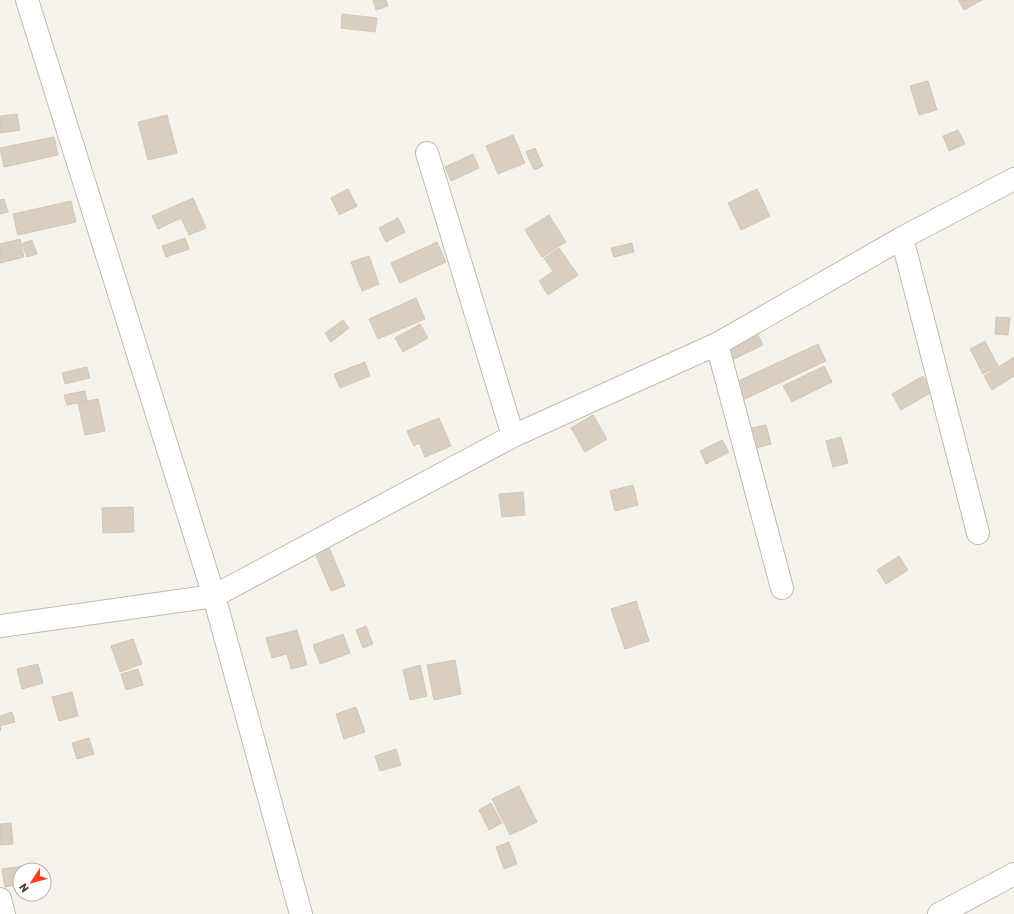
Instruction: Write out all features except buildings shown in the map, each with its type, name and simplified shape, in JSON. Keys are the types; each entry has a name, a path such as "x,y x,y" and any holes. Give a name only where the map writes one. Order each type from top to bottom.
{"street":[{"path":"27,0 214,596 301,914"},
{"path":"427,153 513,436"},
{"path":"0,626 214,596 513,436 717,344 902,238 1014,179"},
{"path":"902,238 978,533"},
{"path":"717,344 782,588"},
{"path":"939,914 1014,874"},
{"path":"0,899 4,914"}]}
